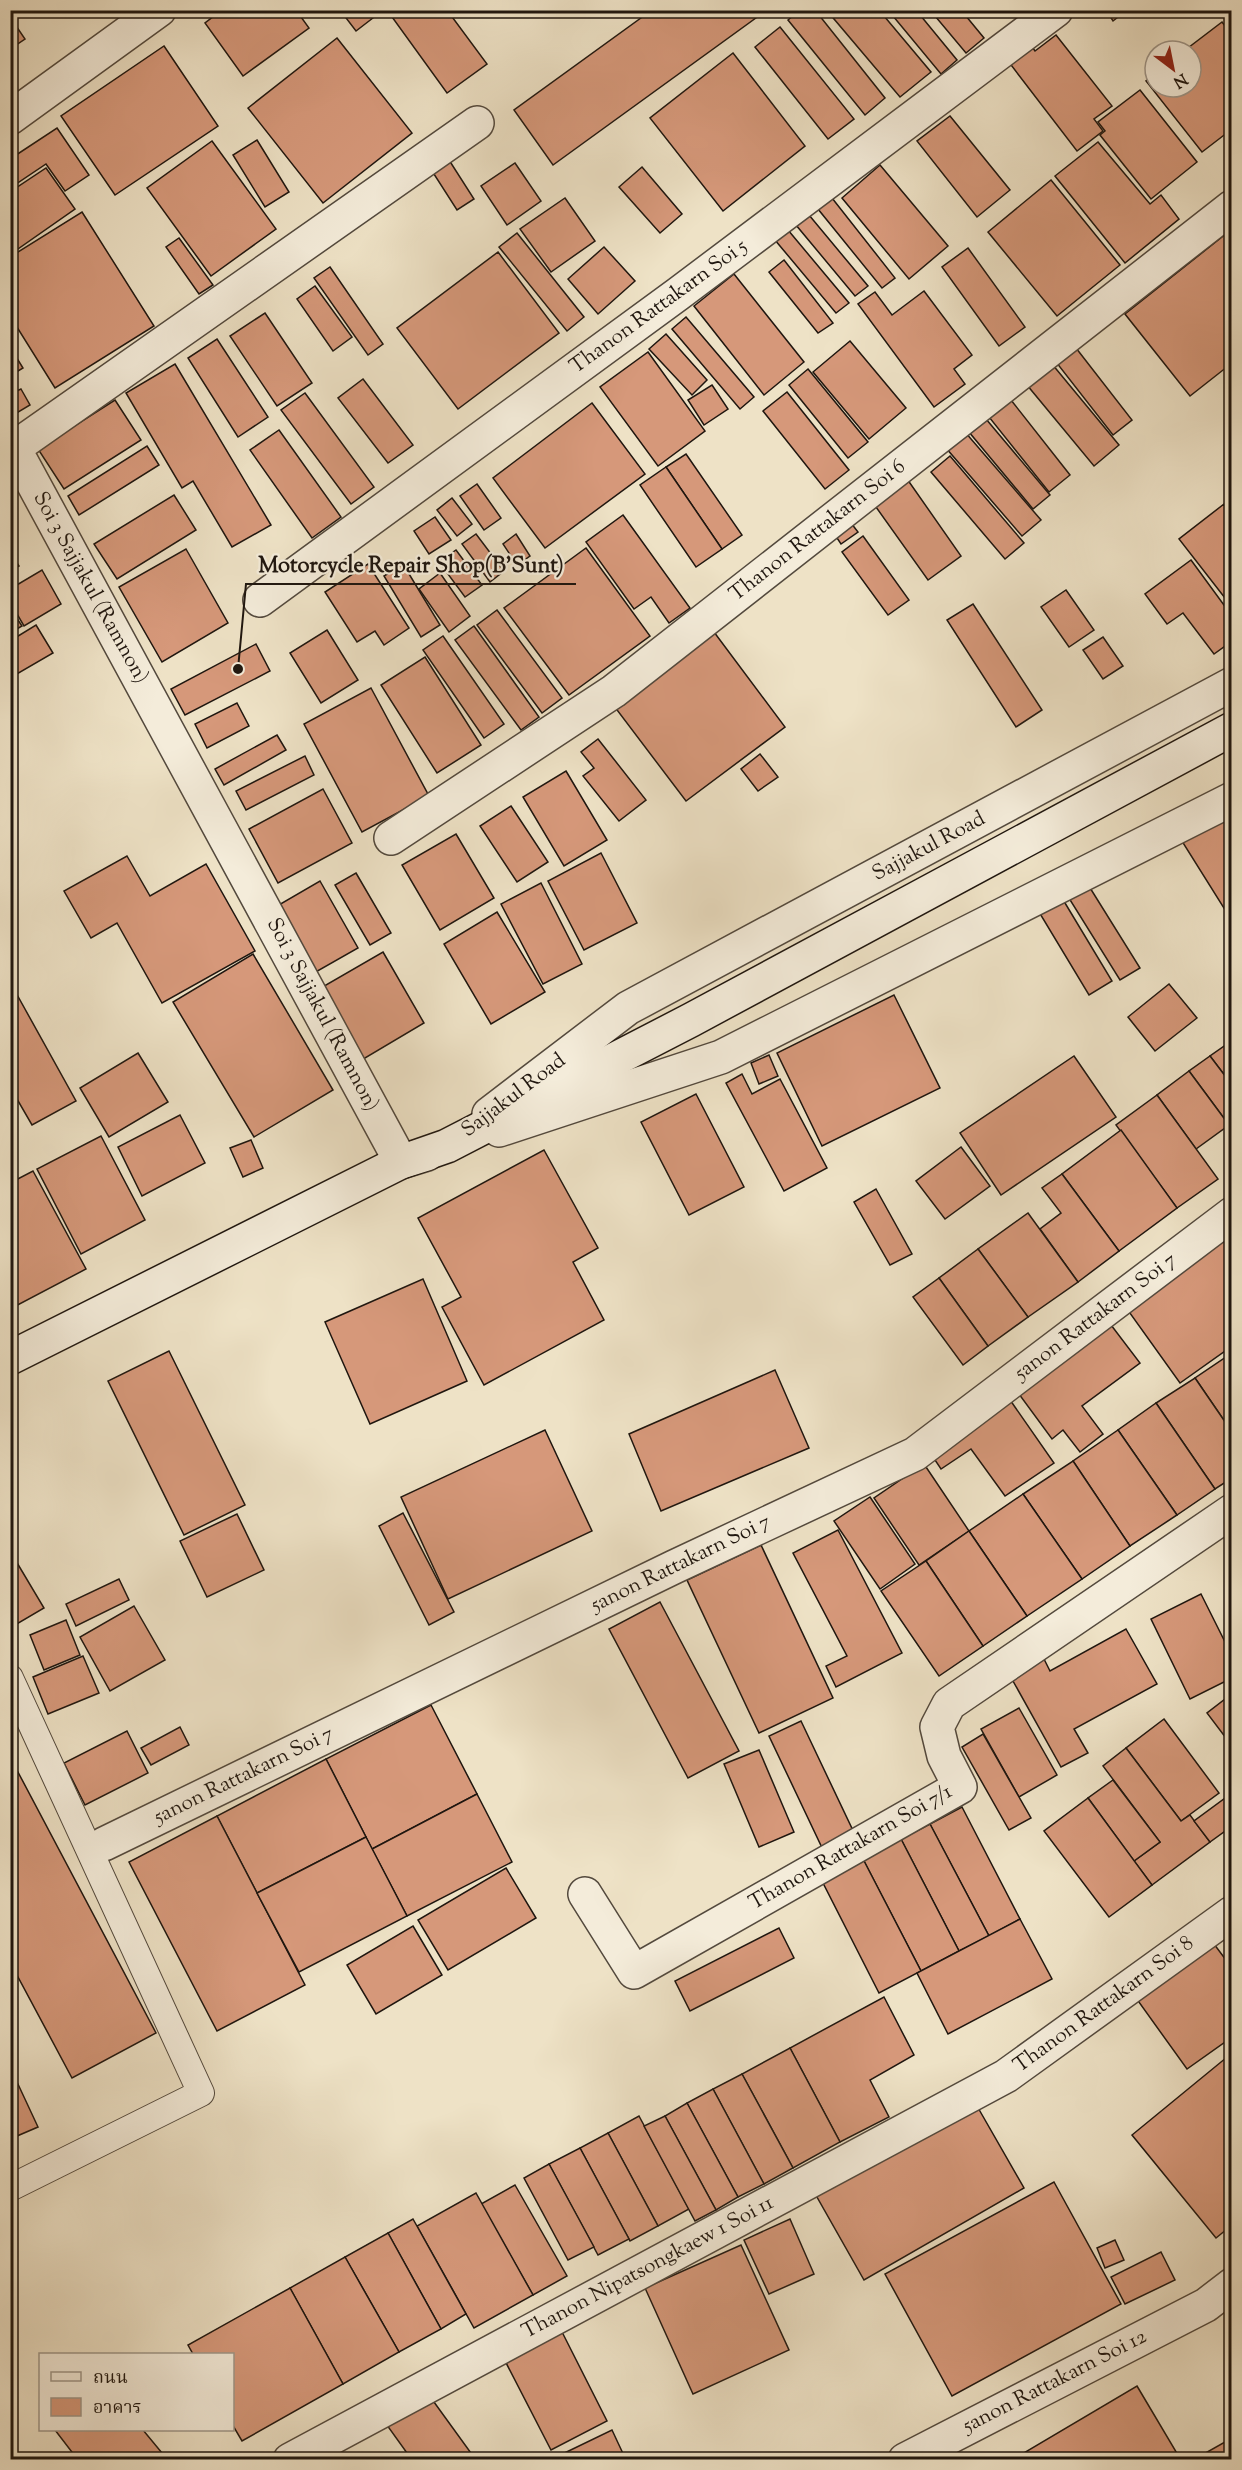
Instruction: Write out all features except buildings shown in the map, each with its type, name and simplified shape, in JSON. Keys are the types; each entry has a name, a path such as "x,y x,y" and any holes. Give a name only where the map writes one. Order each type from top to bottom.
{"street":[{"path":"10,118 159,10"},
{"name":"Thanon Rattakarn Soi 5","path":"260,600 678,294 1056,10"},
{"name":"Soi 3 Sajjakul (Ramnon)","path":"401,1162 14,448 477,123"},
{"name":"Thanon Rattakarn Soi 6","path":"391,837 614,691 1232,207"},
{"name":"Sajjakul Road","path":"447,1146 628,1008 1232,684"},
{"name":"Sajjakul Road","path":"447,1146 691,1020 1232,729"},
{"name":"Sajjakul Road","path":"10,1358 401,1162 722,1057 1232,799"},
{"path":"401,1162 447,1146"},
{"name":"5anon Rattakarn Soi 7","path":"98,1847 674,1567 915,1454 1232,1214"},
{"name":"Thanon Rattakarn Soi 7/1","path":"585,1894 634,1972 960,1787 944,1756 938,1727 949,1704 1232,1511"},
{"name":"Thanon Rattakarn Soi 8","path":"1006,2076 1232,1913"},
{"name":"Thanon Nipatsongkaew 1 Soi 11","path":"290,2460 1006,2076"},
{"name":"5anon Rattakarn Soi 12","path":"905,2460 1206,2305 1232,2285"}],"lane":[{"path":"10,1678 98,1847 201,2093 10,2188"}],"place":[{"name":"Motorcycle Repair Shop(B'Sunt)","path":"238,669"}]}
